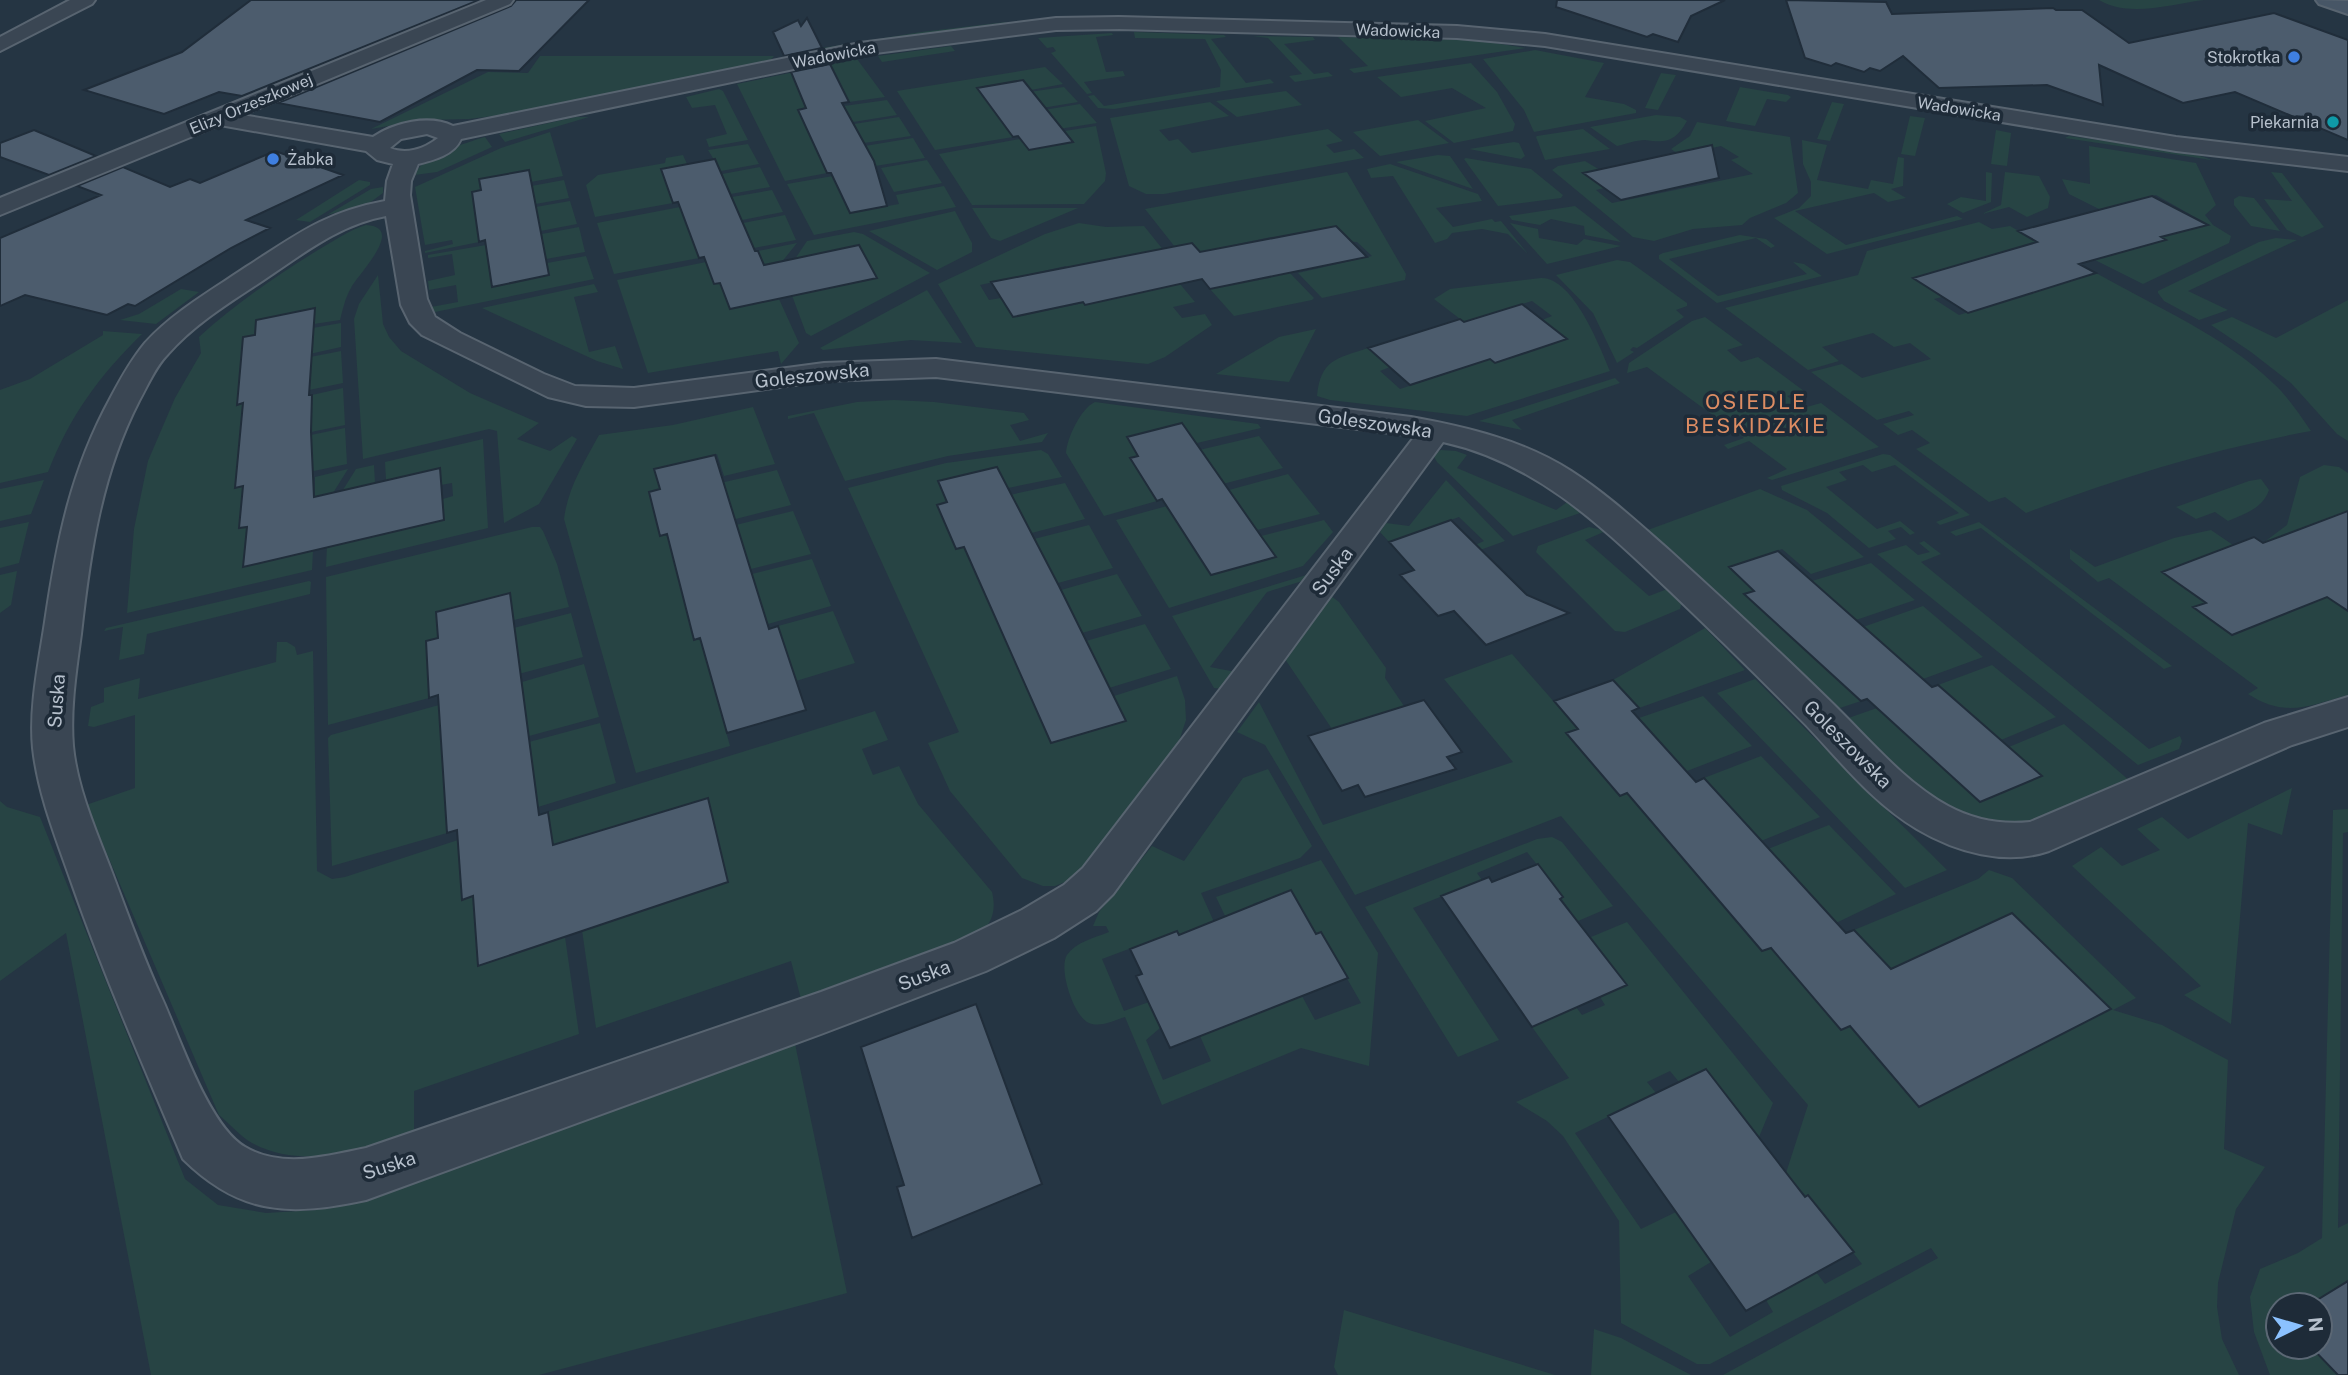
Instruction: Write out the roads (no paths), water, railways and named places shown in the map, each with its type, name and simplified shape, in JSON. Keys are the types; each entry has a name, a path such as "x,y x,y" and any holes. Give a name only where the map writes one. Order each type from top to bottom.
{"street":[{"path":"0,45 85,0"},
{"name":"Elizy Orzeszkowej","path":"0,207 220,118 437,17 503,0"},
{"path":"2326,0 2348,8"},
{"name":"Wadowicka","path":"449,134 860,49 1023,27 1119,23 1457,32 1545,40 2176,144 2348,164"},
{"path":"220,118 341,141 378,145 393,134 418,128 441,129 449,134 450,140 442,148 410,158 385,156 377,151 378,145"},
{"name":"Goleszowska","path":"410,158 399,172 398,206 415,303 421,319 453,340 549,388 569,394 607,398 637,397 802,375 916,367 1436,430 1466,437 1535,463 1578,490 1709,606 1897,793 1945,824 1980,837 2016,842 2034,839 2278,734 2348,712"},
{"name":"Suska","path":"398,206 345,218 298,245 192,315 157,348 141,369 110,427 83,504 71,566 55,688 53,747 67,809 127,974 201,1142 224,1164 251,1177 285,1185 319,1184 366,1174 821,1013 970,957 1016,936 1060,911 1098,881 1436,430"}],"place":[{"name":"Stokrotka","path":"2294,57"},
{"name":"Piekarnia","path":"2333,122"},
{"name":"Żabka","path":"273,159"}],"district":[{"name":"OSIEDLE BESKIDZKIE","path":"1756,413"}]}
